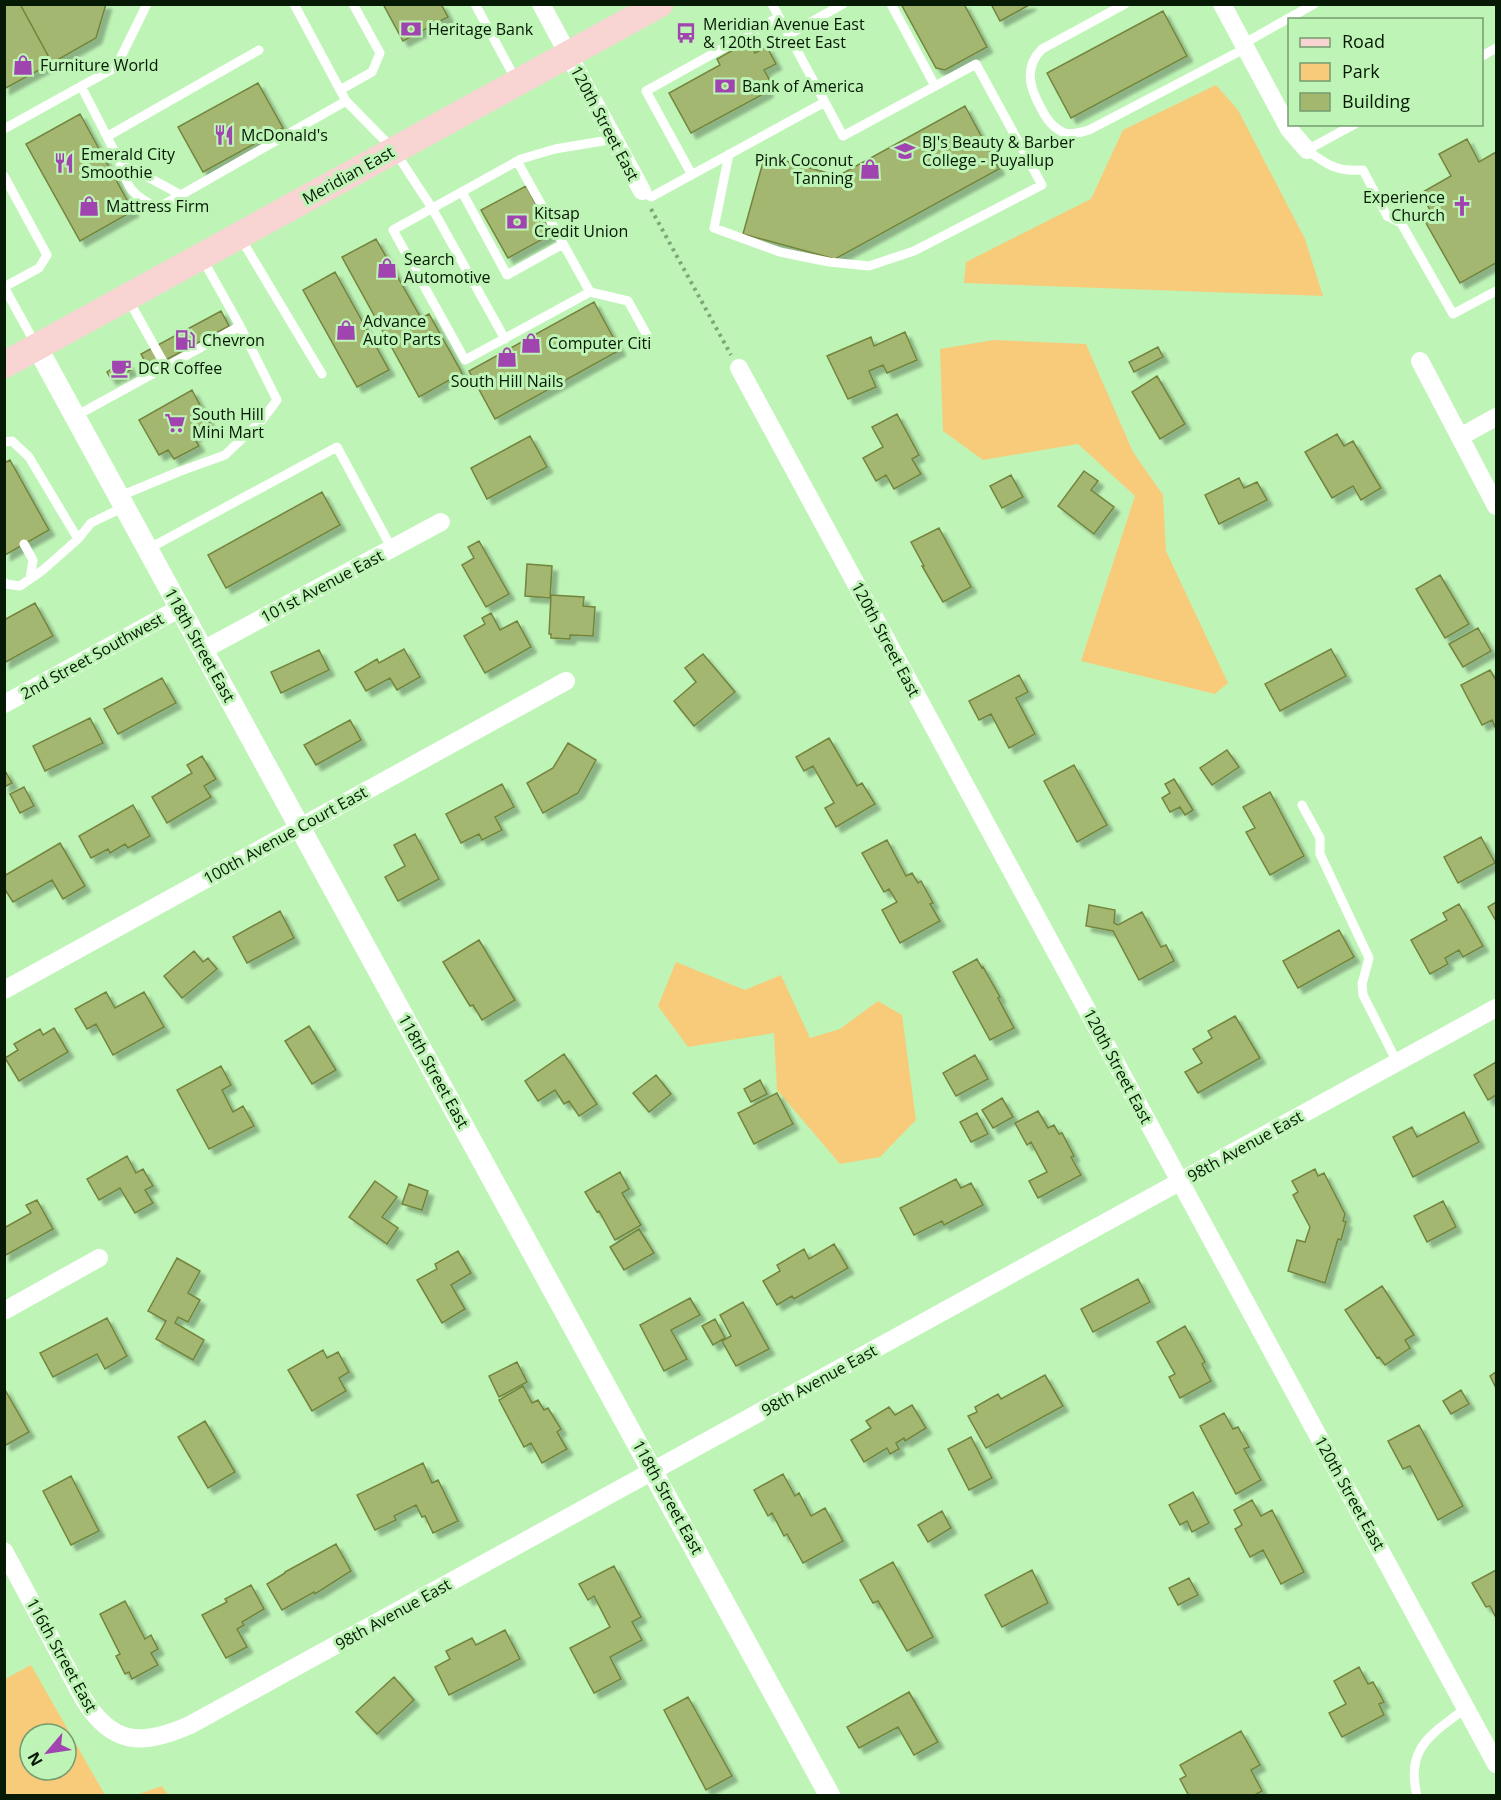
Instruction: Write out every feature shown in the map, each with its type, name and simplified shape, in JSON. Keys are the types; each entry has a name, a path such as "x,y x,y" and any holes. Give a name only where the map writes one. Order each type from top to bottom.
{"main road":[{"name":"Meridian East","path":"4,364 660,4"}],"street":[{"name":"120th Street East","path":"541,4 642,191"},
{"path":"1222,4 1289,129 1307,150"},
{"name":"118th Street East","path":"37,347 830,1796"},
{"path":"1420,361 1497,506"},
{"name":"120th Street East","path":"739,368 1497,1764"},
{"path":"1460,437 1497,417"},
{"name":"101st Avenue East","path":"203,650 441,522"},
{"name":"2nd Street Southwest","path":"4,704 180,608"},
{"name":"100th Avenue Court East","path":"4,990 566,681"},
{"name":"98th Avenue East","path":"137,1739 162,1736 190,1725 1497,1008"},
{"path":"4,1311 99,1258"},
{"name":"116th Street East","path":"4,1551 88,1705 111,1731 137,1739"}],"lane":[{"path":"4,129 116,67 147,4"},
{"path":"294,4 346,101 394,150 432,208 504,339"},
{"path":"340,90 372,72 380,53 353,4"},
{"path":"475,4 518,82"},
{"path":"729,154 714,228 780,252 829,262 869,266 896,258 937,240 1042,185 976,64 843,136 772,4"},
{"path":"788,34 843,4"},
{"path":"891,4 935,86"},
{"path":"1125,4 1042,49 1035,56 1030,72 1032,90 1045,116 1059,130 1067,133 1089,130 1288,20"},
{"path":"1291,18 1314,4"},
{"path":"692,175 646,91 779,17"},
{"path":"1483,55 1497,48"},
{"path":"108,136 259,50"},
{"path":"81,86 108,136 126,182 137,197 157,208 346,101"},
{"path":"642,191 651,197 825,102"},
{"path":"1351,126 1307,150 1339,170 1363,170 1387,216 1401,223 1453,314 1497,291"},
{"path":"615,139 555,149 517,161 393,230 465,360 590,292 628,302 648,337"},
{"path":"517,161 590,292"},
{"path":"120,162 181,195"},
{"path":"4,176 47,255 39,268 4,287 37,347"},
{"path":"462,192 507,275 563,244"},
{"path":"239,235 322,374"},
{"path":"4,582 20,586 78,539 91,523 121,502 178,472 225,455 262,420 277,400 240,326 201,256"},
{"path":"127,297 166,367"},
{"path":"74,417 240,326"},
{"path":"4,442 12,441 29,457 78,539"},
{"path":"148,549 337,447 392,549"},
{"path":"24,544 33,560 30,579"},
{"path":"1302,805 1320,838 1320,854 1369,958 1362,984 1363,995 1397,1062"},
{"path":"1417,1796 1413,1779 1419,1751 1426,1739 1466,1708"}],"path":[{"path":"642,191 739,368"}],"green space":[{"path":"1216,85 1238,110 1305,239 1323,296 964,283 966,262 1091,199 1123,130"},
{"path":"994,340 1086,344 1133,452 1163,495 1166,551 1228,683 1215,694 1081,661 1135,496 1078,444 983,460 943,431 940,349"},
{"path":"676,962 745,990 781,975 810,1038 840,1029 878,1001 902,1015 916,1120 880,1157 840,1164 777,1090 774,1033 688,1047 658,1006"},
{"path":"31,1665 63,1722 18,1722 18,1782 78,1782 78,1748 105,1795 5,1795 5,1679"},
{"path":"162,1786 168,1795 136,1795"}],"building":[{"path":"4,4 20,4 52,63 4,89"},
{"path":"20,4 106,4 96,38 52,63"},
{"name":"Heritage Bank","path":"383,4 441,4 448,17 403,41"},
{"path":"901,4 964,4 987,47 945,70 936,68"},
{"path":"991,4 1031,4 1000,21"},
{"path":"1163,11 1187,56 1071,118 1047,73"},
{"name":"Bank of America","path":"749,41 755,53 767,47 776,64 764,70 769,79 767,92 691,133 669,93 720,65 717,59"},
{"path":"258,83 283,128 203,172 178,127"},
{"path":"965,106 999,169 835,259 743,234 765,155 838,176"},
{"path":"80,114 133,211 80,241 26,144"},
{"name":"Experience Church","path":"1467,139 1479,162 1496,152 1496,263 1460,283 1426,223 1434,218 1421,193 1451,176 1439,154"},
{"name":"Kitsap Credit Union","path":"526,186 552,234 508,258 481,210"},
{"path":"376,239 421,318 429,314 462,373 419,397 342,257"},
{"name":"Advance Auto Parts","path":"335,272 389,370 357,387 303,290"},
{"path":"594,302 620,350 495,419 469,371"},
{"name":"Chevron","path":"221,311 229,326 149,369 141,354"},
{"path":"905,332 917,360 887,373 883,365 869,371 876,387 848,399 827,356 871,337 874,346"},
{"path":"1158,347 1163,357 1134,372 1129,362"},
{"name":"DCR Coffee","path":"125,360 131,370 111,379 107,372"},
{"path":"1157,376 1185,424 1160,439 1132,392"},
{"name":"South Hill Mini Mart","path":"192,390 211,426 193,436 199,446 174,459 168,450 159,455 139,420"},
{"path":"897,414 919,455 912,459 921,474 894,489 886,475 876,481 863,458 883,447 872,427"},
{"path":"1337,434 1344,446 1353,441 1381,488 1361,500 1353,486 1332,498 1305,452"},
{"path":"530,436 547,467 487,499 471,468"},
{"path":"10,460 49,530 5,555 4,463"},
{"path":"1084,471 1098,481 1091,490 1114,507 1094,534 1058,506"},
{"path":"1011,475 1023,497 1002,508 990,486"},
{"path":"1239,478 1244,488 1257,482 1267,500 1219,524 1205,495"},
{"path":"322,492 340,525 226,588 208,555"},
{"path":"939,528 971,587 943,602 911,542"},
{"path":"479,541 509,594 486,607 462,565 474,558 468,547"},
{"path":"527,564 552,566 550,598 525,596"},
{"path":"1440,575 1469,624 1445,638 1416,589"},
{"path":"551,595 584,597 583,606 595,607 593,636 570,635 570,639 551,638 549,634"},
{"path":"35,603 53,636 4,663 4,620"},
{"path":"491,613 500,630 517,621 531,647 485,673 464,636 485,624 482,618"},
{"path":"1478,628 1491,651 1463,667 1449,644"},
{"path":"404,649 420,677 397,690 390,678 366,691 355,672 377,659 379,663"},
{"path":"1331,649 1346,676 1280,711 1265,684"},
{"path":"319,650 329,670 281,693 271,672"},
{"path":"703,654 735,692 694,726 674,701 696,682 685,668"},
{"path":"1490,670 1496,680 1496,729 1492,720 1482,725 1461,685"},
{"path":"1019,675 1028,692 1016,698 1035,734 1009,748 991,714 979,720 969,701"},
{"path":"162,678 176,703 118,734 104,709"},
{"path":"90,718 103,743 45,771 33,746"},
{"path":"350,720 361,740 316,765 304,745"},
{"path":"829,738 857,786 862,783 875,804 836,827 825,808 834,803 813,766 804,771 796,757"},
{"path":"568,743 596,760 578,793 543,813 527,783 553,768"},
{"path":"1227,750 1239,767 1212,785 1200,768"},
{"path":"202,756 216,779 204,786 211,797 167,823 152,797 192,773 187,765"},
{"path":"1074,765 1107,825 1077,842 1044,781"},
{"path":"4,769 12,783 4,787"},
{"path":"1174,779 1193,810 1185,815 1180,807 1170,812 1162,798 1170,793 1165,784"},
{"path":"502,784 514,807 495,817 502,830 482,840 479,834 461,843 446,814"},
{"path":"24,787 34,806 20,813 10,794"},
{"path":"1270,792 1304,856 1270,875 1246,832 1255,828 1243,807"},
{"path":"133,805 150,836 128,848 125,844 110,853 108,849 91,858 79,836"},
{"path":"415,834 439,879 398,901 385,877 405,866 394,845"},
{"path":"1481,837 1495,863 1458,883 1444,857"},
{"path":"887,840 906,876 912,873 918,883 921,881 940,921 900,943 882,910 897,902 889,889 884,892 862,853"},
{"path":"60,843 85,886 63,899 52,880 13,902 4,888 4,876"},
{"path":"1496,902 1496,921 1488,907"},
{"path":"1459,904 1483,946 1463,957 1459,950 1445,958 1448,964 1430,974 1411,940 1447,920 1443,913"},
{"path":"1089,905 1115,910 1114,923 1118,925 1142,912 1161,947 1166,945 1174,961 1139,980 1113,931 1086,926"},
{"path":"280,911 294,938 247,963 233,937"},
{"path":"1339,930 1354,957 1298,988 1283,961"},
{"path":"479,940 515,1000 482,1020 473,1005 470,1006 443,962"},
{"path":"194,951 203,962 208,958 217,969 182,998 164,976"},
{"path":"977,959 1000,997 998,998 1014,1028 990,1040 953,972"},
{"path":"106,992 115,1008 144,992 164,1027 113,1055 96,1024 87,1029 75,1009"},
{"path":"1235,1016 1260,1058 1198,1093 1185,1072 1202,1063 1193,1049 1212,1038 1208,1031"},
{"path":"309,1026 336,1070 312,1084 285,1041"},
{"path":"54,1028 68,1052 19,1081 5,1058 18,1050 14,1044 40,1029 43,1035"},
{"path":"564,1054 597,1104 579,1116 569,1101 564,1104 555,1090 538,1101 525,1081"},
{"path":"975,1055 988,1079 956,1096 943,1073"},
{"path":"1496,1062 1496,1095 1488,1100 1474,1075"},
{"path":"221,1066 231,1085 222,1090 233,1112 243,1106 254,1126 209,1149 177,1090"},
{"path":"656,1075 671,1094 649,1112 633,1093"},
{"path":"760,1080 767,1094 751,1102 744,1089"},
{"path":"777,1093 793,1124 754,1144 738,1113"},
{"path":"1002,1098 1013,1117 993,1128 982,1110"},
{"path":"1038,1111 1048,1128 1054,1125 1059,1134 1062,1133 1081,1175 1038,1198 1029,1181 1047,1172 1031,1142 1027,1145 1015,1123"},
{"path":"1464,1112 1479,1142 1413,1177 1393,1137 1412,1127 1417,1137"},
{"path":"977,1113 988,1134 971,1142 960,1122"},
{"path":"127,1156 136,1173 143,1169 153,1186 145,1190 153,1203 135,1213 120,1188 99,1200 87,1179"},
{"path":"1315,1169 1318,1176 1324,1173 1345,1214 1343,1221 1346,1222 1341,1240 1338,1239 1325,1283 1288,1271 1297,1240 1305,1242 1310,1227 1293,1195 1298,1192 1292,1181"},
{"path":"620,1172 629,1189 622,1193 641,1225 615,1240 599,1211 597,1212 585,1192"},
{"path":"956,1179 961,1188 971,1183 983,1205 944,1225 942,1221 914,1235 900,1208"},
{"path":"375,1181 397,1197 382,1217 398,1228 387,1244 349,1217"},
{"path":"409,1184 428,1191 422,1210 402,1204"},
{"path":"37,1200 53,1229 4,1256 4,1228 31,1213 26,1205"},
{"path":"1443,1201 1456,1227 1427,1242 1414,1216"},
{"path":"639,1229 654,1253 624,1270 610,1247"},
{"path":"834,1244 848,1268 794,1299 792,1296 777,1305 763,1281 780,1271 777,1265 804,1249 809,1259"},
{"path":"458,1251 471,1273 451,1285 465,1309 442,1323 417,1280 437,1269 435,1264"},
{"path":"177,1258 200,1271 188,1293 200,1300 188,1322 178,1317 175,1323 204,1340 193,1360 156,1339 166,1321 148,1311"},
{"path":"1138,1279 1150,1302 1093,1332 1081,1309"},
{"path":"1382,1286 1414,1335 1405,1340 1410,1348 1385,1365 1379,1357 1377,1358 1345,1310"},
{"path":"690,1298 700,1315 671,1330 687,1359 664,1371 640,1325"},
{"path":"743,1302 769,1349 736,1366 722,1341 731,1336 720,1315"},
{"path":"107,1318 127,1356 105,1369 97,1354 53,1377 40,1353"},
{"path":"715,1319 725,1338 713,1345 702,1326"},
{"path":"1185,1326 1205,1362 1202,1364 1211,1381 1180,1398 1169,1377 1175,1374 1157,1342"},
{"path":"323,1350 327,1358 338,1352 349,1372 339,1378 346,1391 312,1411 288,1370"},
{"path":"517,1362 527,1382 499,1397 489,1376"},
{"path":"1496,1372 1496,1388 1490,1376"},
{"path":"1045,1375 1063,1406 986,1448 968,1416 977,1412 975,1407 998,1394 1001,1399"},
{"path":"523,1386 532,1403 538,1400 544,1410 548,1408 561,1429 557,1432 567,1449 542,1463 531,1443 524,1447 499,1400"},
{"path":"4,1388 29,1432 6,1445 4,1443"},
{"path":"1461,1390 1469,1404 1451,1414 1443,1401"},
{"path":"912,1405 926,1428 905,1441 904,1438 896,1443 899,1449 890,1454 887,1448 864,1462 851,1440 871,1428 866,1421 889,1407 895,1415"},
{"path":"1224,1413 1233,1429 1238,1427 1249,1447 1244,1449 1261,1480 1236,1494 1200,1426"},
{"path":"205,1421 235,1472 208,1488 178,1437"},
{"path":"1419,1425 1463,1506 1438,1520 1410,1466 1403,1469 1388,1441"},
{"path":"971,1437 992,1478 969,1490 948,1449"},
{"path":"423,1463 432,1483 438,1480 458,1521 433,1533 425,1516 422,1517 416,1505 394,1516 396,1520 375,1530 357,1495"},
{"path":"783,1474 795,1496 799,1493 811,1516 825,1508 843,1541 803,1563 787,1534 784,1536 772,1513 768,1516 754,1490"},
{"path":"71,1476 99,1531 71,1545 43,1491"},
{"path":"1193,1492 1209,1523 1192,1532 1187,1521 1180,1525 1169,1505"},
{"path":"1252,1500 1261,1516 1272,1510 1304,1572 1281,1584 1263,1550 1250,1557 1235,1529 1242,1525 1234,1510"},
{"path":"942,1511 951,1528 928,1542 918,1525"},
{"path":"336,1544 351,1571 315,1594 314,1592 282,1610 267,1584"},
{"path":"893,1562 933,1637 907,1651 878,1601 873,1603 860,1580"},
{"path":"614,1566 641,1617 632,1622 642,1640 610,1657 621,1679 594,1693 570,1648 610,1627 594,1596 588,1600 579,1584"},
{"path":"1032,1570 1048,1603 1002,1627 985,1595"},
{"path":"1496,1570 1496,1618 1490,1606 1486,1607 1472,1583"},
{"path":"1189,1578 1198,1595 1178,1605 1169,1588"},
{"path":"251,1585 264,1609 242,1622 244,1625 237,1629 247,1647 226,1658 202,1615 227,1602 225,1599"},
{"path":"125,1601 145,1639 151,1635 158,1649 151,1653 158,1665 132,1679 129,1672 125,1674 116,1656 120,1654 100,1614"},
{"path":"505,1630 520,1659 449,1695 435,1667 450,1659 446,1651 472,1638 476,1645"},
{"path":"1359,1667 1368,1684 1373,1682 1384,1702 1379,1704 1384,1715 1342,1737 1329,1713 1346,1704 1334,1681"},
{"path":"394,1677 414,1700 377,1734 356,1712"},
{"path":"909,1692 938,1742 914,1755 898,1727 859,1748 847,1727"},
{"path":"688,1697 732,1776 706,1790 664,1710"},
{"path":"1241,1731 1260,1765 1251,1770 1262,1791 1253,1796 1189,1796 1180,1779 1186,1776 1180,1765"}],"place":[{"name":"Heritage Bank","path":"411,29"},
{"name":"Meridian Avenue East & 120th Street East","path":"686,33"},
{"name":"Furniture World","path":"23,65"},
{"name":"Bank of America","path":"725,86"},
{"name":"McDonald's","path":"224,135"},
{"name":"BJ's Beauty & Barber College - Puyallup","path":"905,151"},
{"name":"Emerald City Smoothie","path":"64,163"},
{"name":"Pink Coconut Tanning","path":"870,169"},
{"name":"Mattress Firm","path":"89,206"},
{"name":"Experience Church","path":"1462,206"},
{"name":"Kitsap Credit Union","path":"517,222"},
{"name":"Search Automotive","path":"387,268"},
{"name":"Advance Auto Parts","path":"346,330"},
{"name":"Chevron","path":"185,340"},
{"name":"Computer Citi","path":"531,343"},
{"name":"South Hill Nails","path":"507,357"},
{"name":"DCR Coffee","path":"121,368"},
{"name":"South Hill Mini Mart","path":"175,423"}]}
